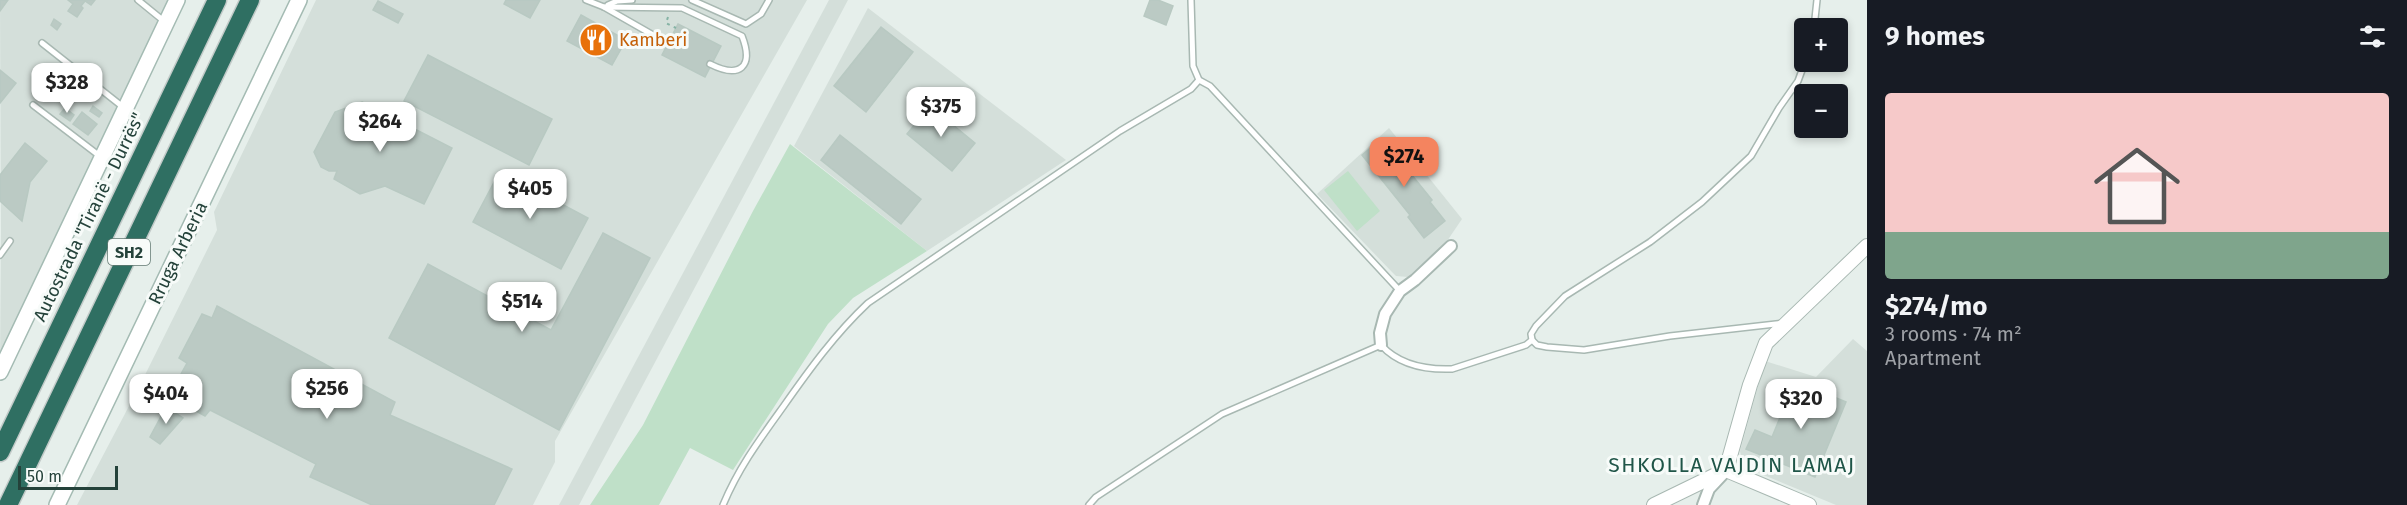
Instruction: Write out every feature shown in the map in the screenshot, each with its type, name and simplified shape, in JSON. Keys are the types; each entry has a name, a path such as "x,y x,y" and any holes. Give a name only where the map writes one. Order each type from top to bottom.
{"highway":[{"name":"Autostrada \"Tiranë - Durrës\"","path":"0,452 217,0"},
{"name":"SH2","path":"8,505 250,0"}],"main road":[{"path":"0,372 127,110 177,0"},
{"name":"Rruga Arberia","path":"57,505 299,0"}],"street":[{"path":"1381,345 1380,333 1385,314 1400,291 1451,246"},
{"path":"1703,505 1709,489 1726,470 1750,385 1766,343 1867,246"},
{"path":"1654,505 1726,470 1809,505"}],"lane":[{"path":"138,0 166,23"},
{"path":"586,0 604,7 668,43"},
{"path":"604,7 617,1 632,0"},
{"path":"692,0 746,24 761,14 769,0"},
{"path":"1191,0 1193,66 1199,80 1210,86 1400,291"},
{"path":"1815,18 1817,0"},
{"path":"604,7 682,8 742,36 748,52 744,65 737,70 723,71 710,64"},
{"path":"42,43 127,110"},
{"path":"1785,323 1670,336 1584,350 1537,345 1532,340 1531,334 1565,296 1650,242 1702,202 1751,156 1801,72"},
{"path":"723,505 742,463 841,328 868,303 1120,131 1191,88 1199,80"},
{"path":"33,105 103,159"},
{"path":"0,255 10,242"},
{"path":"1089,505 1096,497 1222,414 1381,345 1392,357 1407,363 1423,367 1452,369 1526,345 1532,340"}],"shaded area":[{"path":"0,0 175,0 0,372 1,232"},
{"path":"316,0 807,0 555,441 555,462 533,505 77,505 217,230 214,212"},
{"path":"829,0 848,0 579,505 559,505"},
{"path":"868,8 1066,160 927,251 794,146"},
{"path":"1389,128 1462,219 1447,241 1408,277 1396,276 1317,194"},
{"path":"1853,339 1867,351 1867,505 1836,505 1749,469 1742,460 1740,451 1765,361 1816,377"}],"green space":[{"path":"790,144 927,251 853,298 828,324 733,470 690,448 659,505 590,505 643,425"},
{"path":"1348,171 1380,211 1357,231 1324,190"}],"building":[{"path":"0,0 8,0 0,11"},
{"path":"68,0 95,0 91,5 85,1 77,17 68,11 73,4"},
{"path":"506,0 540,0 530,18 504,4"},
{"path":"1150,0 1158,0 1173,6 1166,25 1144,16"},
{"path":"378,1 403,14 398,23 373,10"},
{"name":"Kamberi","path":"581,15 626,40 612,65 567,41"},
{"path":"54,19 61,24 57,30 51,25"},
{"path":"678,24 721,46 705,77 662,55"},
{"path":"881,27 913,52 866,112 834,86"},
{"path":"428,55 552,119 529,165 404,101"},
{"path":"0,70 16,83 0,103"},
{"path":"362,102 452,148 424,204 385,186 360,194 334,179 337,171 329,171 321,167 314,152 335,112"},
{"path":"93,106 102,113 99,117 90,111"},
{"path":"930,106 975,143 952,171 907,134"},
{"path":"65,108 74,115 70,121 60,114"},
{"path":"82,112 97,124 88,135 73,124"},
{"path":"840,135 921,199 901,224 821,160"},
{"path":"1382,138 1432,200 1430,202 1445,221 1424,238 1408,217 1410,215 1362,155"},
{"path":"25,143 47,161 30,182 22,221 0,201 0,175"},
{"path":"500,171 588,218 561,269 473,222"},
{"path":"603,233 650,258 559,430 389,338 428,264 551,330"},
{"path":"217,306 395,402 390,415 512,469 494,505 372,505 310,477 316,464 210,410 205,416 169,396 187,363 179,358 202,314 212,318"},
{"path":"1795,381 1846,402 1815,477 1746,449 1755,430 1772,437"},
{"path":"166,407 183,418 160,444 150,437"}],"place":[{"name":"Kamberi","path":"596,40"}],"district":[{"name":"SHKOLLA VAJDIN LAMAJ","path":"1732,465"}]}
